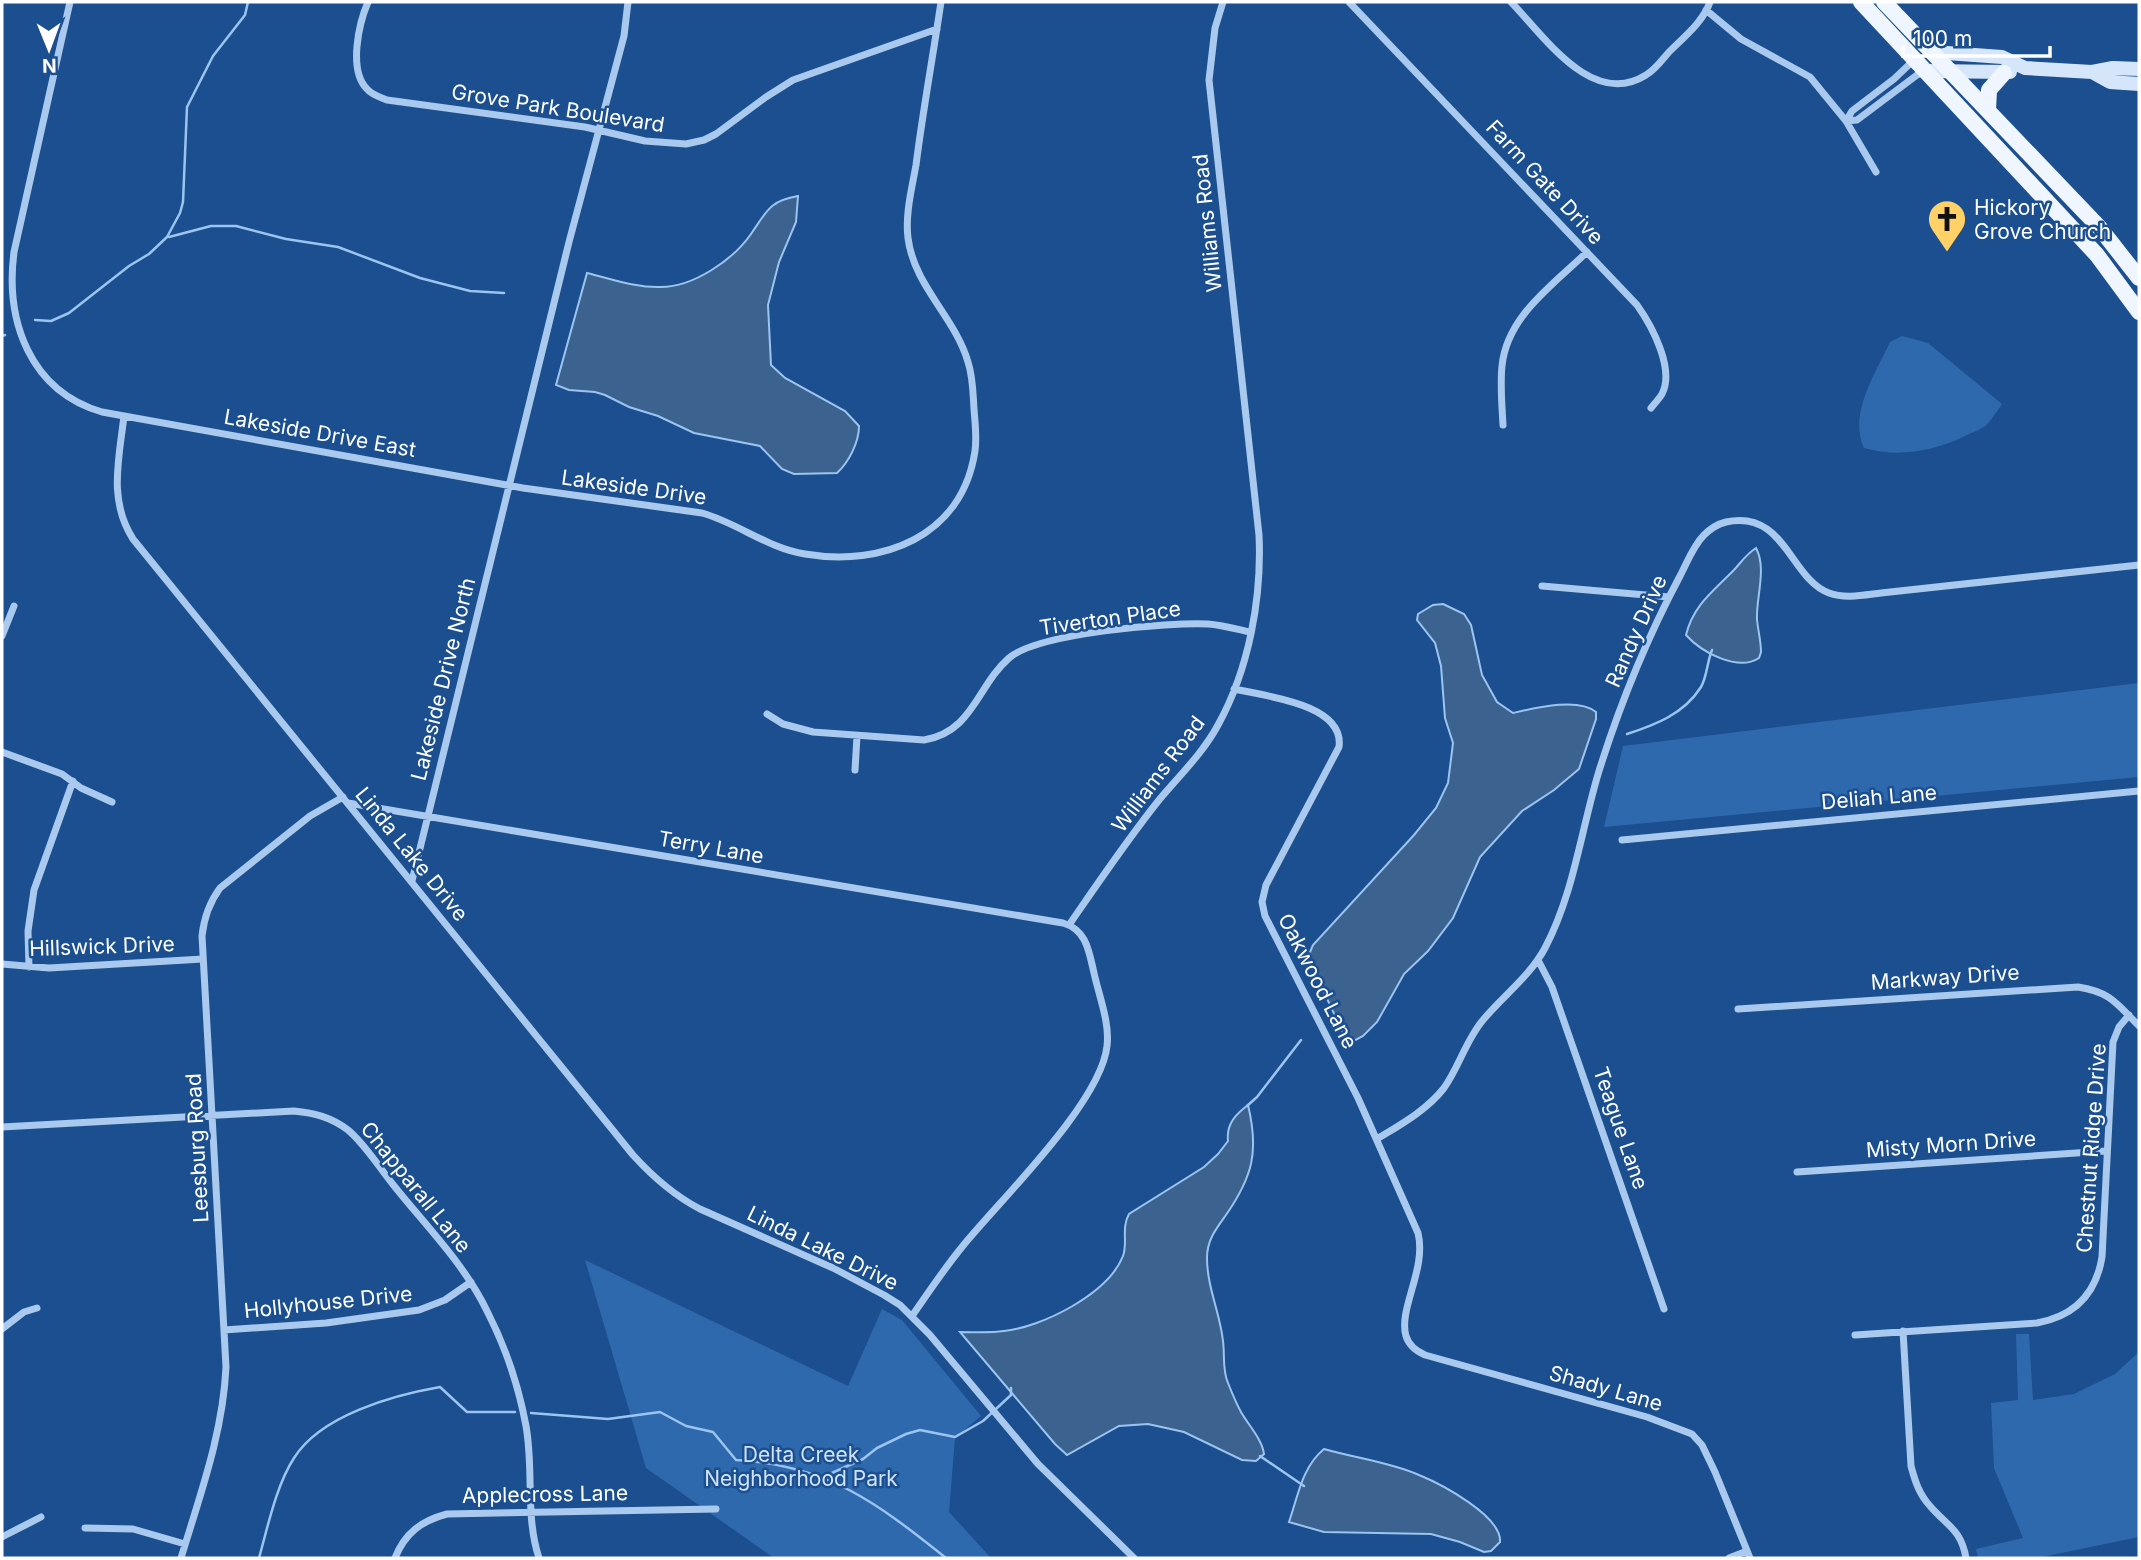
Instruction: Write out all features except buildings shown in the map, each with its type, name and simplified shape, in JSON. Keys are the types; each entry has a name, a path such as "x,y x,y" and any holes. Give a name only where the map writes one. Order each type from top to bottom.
{"main road":[{"path":"1861,2 2097,255 2138,305"},
{"path":"1884,2 2131,256 2139,278"},
{"path":"1988,110 1989,90 2004,73"}],"street":[{"path":"70,2 14,252 11,283 13,303 28,352 38,369 55,387 77,403 93,410 124,416"},
{"name":"Grove Park Boulevard","path":"368,2 358,39 357,57 361,81 366,89 375,95 387,100 598,130 668,144 697,142 716,134 793,80 937,29"},
{"path":"509,485 624,36 628,2"},
{"name":"Lakeside Drive","path":"509,485 702,513 718,517 779,547 827,557 871,556 896,550 924,534 945,515 967,478 975,450 972,382 964,347 920,276 908,239 908,216 941,2"},
{"name":"Williams Road","path":"1069,925 1138,827 1207,743 1218,725 1234,689 1250,632 1259,579 1259,535 1209,80 1215,28 1223,2"},
{"name":"Farm Gate Drive","path":"1349,2 1648,319 1659,343 1664,386 1661,396 1651,408"},
{"path":"1511,2 1577,69 1591,79 1612,84 1628,82 1649,73 1698,22 1710,2"},
{"path":"1706,10 1741,39 1810,77 1846,121 1876,172"},
{"path":"1846,121 1852,111 1894,79 1921,65 1933,52 2002,57 2025,68"},
{"path":"1846,121 1857,120 1917,75 1921,65"},
{"path":"1921,65 1950,70 2004,73 2025,68 2092,72 2113,68 2139,69"},
{"path":"2092,72 2110,82 2139,84"},
{"path":"1503,425 1502,365 1510,334 1524,313 1587,252"},
{"name":"Lakeside Drive East","path":"124,416 509,485"},
{"name":"Linda Lake Drive","path":"124,416 116,481 119,513 125,526 633,1155 669,1191 700,1209 853,1279 884,1295 912,1316 1055,1482 1134,1558"},
{"name":"Lakeside Drive North","path":"412,881 509,485"},
{"name":"Randy Drive","path":"1377,1139 1435,1099 1472,1034 1538,960 1564,902 1600,770 1635,672 1669,597 1703,536 1722,523 1734,521 1756,524 1768,530 1790,551 1814,584 1828,593 1839,595 1881,593 2139,565"},
{"path":"1542,586 1669,597"},
{"path":"2,636 14,606"},
{"name":"Tiverton Place","path":"767,713 796,729 915,740 942,736 961,723 1009,658 1035,645 1106,632 1184,624 1215,625 1250,632"},
{"name":"Oakwood Lane","path":"1234,689 1282,700 1321,713 1332,720 1339,732 1339,747 1266,885 1262,907 1377,1139 1419,1240 1419,1265 1405,1322"},
{"path":"855,770 858,736"},
{"path":"2,752 62,774 81,788 112,802"},
{"path":"29,967 28,931 34,890 73,781"},
{"name":"Deliah Lane","path":"1622,839 2139,791"},
{"name":"Terry Lane","path":"345,800 1069,925"},
{"name":"Leesburg Road","path":"181,1558 218,1434 226,1367 203,921 220,888 310,816 345,800"},
{"path":"912,1316 962,1247 1030,1170 1072,1116 1104,1061 1107,1031 1088,950 1080,932 1069,925"},
{"name":"Hillswick Drive","path":"2,964 29,967 203,959"},
{"name":"Teague Lane","path":"1538,960 1557,999 1664,1309"},
{"name":"Markway Drive","path":"1738,1009 2070,986 2105,993 2115,999 2139,1027"},
{"name":"Chestnut Ridge Drive","path":"1855,1335 2037,1323 2058,1318 2082,1302 2100,1271 2113,1042 2119,1027 2129,1015"},
{"name":"Chapparall Lane","path":"2,1127 294,1111 324,1116 338,1123 360,1143 471,1282 500,1339 522,1408 530,1457 533,1529 539,1558"},
{"name":"Misty Morn Drive","path":"1797,1172 2106,1151"},
{"name":"Hollyhouse Drive","path":"224,1330 326,1323 419,1310 445,1300 471,1282"},
{"path":"2,1329 24,1311 37,1308"},
{"name":"Shady Lane","path":"1405,1322 1407,1341 1416,1351 1425,1355 1647,1417 1692,1434 1702,1445 1748,1555"},
{"path":"1903,1331 1915,1480 1929,1505 1951,1524 1959,1535 1966,1558"},
{"name":"Applecross Lane","path":"395,1558 415,1528 433,1517 454,1513 716,1509"},
{"path":"2,1537 41,1517"},
{"path":"85,1528 133,1529 186,1544"},
{"path":"1729,1558 1748,1555"}],"green space":[{"path":"1902,336 1928,343 2002,404 1987,424 1953,441 1928,449 1903,453 1864,448 1859,421 1866,394 1890,342"},
{"path":"2139,683 2139,777 1604,827 1623,746"},
{"name":"Delta Creek Neighborhood Park","path":"585,1260 848,1386 882,1309 902,1320 981,1416 955,1438 949,1512 991,1558 774,1558 646,1468"},
{"path":"2016,1334 2029,1334 2033,1400 2074,1394 2115,1374 2139,1352 2139,1537 2037,1558 1978,1558 1976,1549 2023,1538 1994,1468 1991,1403 2018,1400"}],"shaded area":[{"path":"798,196 796,222 779,262 768,305 771,365 785,378 845,411 859,426 852,451 837,473 794,474 782,469 760,446 694,433 605,395 569,390 556,385 587,273 642,286 673,286 686,282 711,270 734,253 775,204"},
{"path":"1756,548 1761,565 1757,619 1761,652 1759,658 1741,663 1710,653 1686,635 1693,616 1704,600"},
{"path":"1443,604 1464,614 1471,625 1482,675 1497,702 1513,713 1556,705 1579,705 1596,712 1596,719 1579,769 1522,811 1480,857 1453,918 1428,951 1404,974 1377,1022 1363,1036 1348,1044 1312,966 1310,952 1313,945 1414,835 1436,808 1448,783 1453,743 1445,718 1441,666 1435,643 1417,620 1418,614 1433,605"},
{"path":"1248,1105 1253,1150 1248,1175 1213,1235 1207,1258 1224,1347 1226,1378 1237,1405 1258,1438 1264,1454 1256,1461 1242,1460 1184,1432 1148,1424 1119,1426 1067,1455 960,1332 1004,1331 1037,1323 1089,1295 1115,1270 1123,1256 1125,1225 1129,1214 1204,1167 1228,1141 1233,1120"},
{"path":"1324,1449 1396,1467 1441,1486 1481,1512 1498,1532 1500,1542 1491,1551 1484,1552 1431,1534 1324,1532 1289,1522 1306,1473"}],"waterway":[{"path":"35,320 51,321 69,313 129,266 149,254 167,237 183,202 187,107 213,56 245,15 248,2"},
{"path":"169,237 211,226 236,226 286,239 338,247 420,278 470,291 504,293"},
{"path":"1627,734 1658,722 1686,704 1703,683 1712,650"},
{"path":"1247,1106 1301,1040"},
{"path":"259,1558 277,1494 294,1458 306,1443 340,1419 360,1409 402,1395 440,1387 467,1412 515,1412"},
{"path":"823,1477 863,1459 877,1448 906,1434 920,1430 955,1437 983,1421 1011,1395 1011,1388"},
{"path":"531,1413 608,1419 660,1412 686,1426 713,1432 736,1460 769,1463 798,1470 850,1490 897,1520 946,1558"},
{"path":"1260,1456 1304,1486"}],"place":[{"name":"Hickory Grove Church","path":"1947,253"}]}
